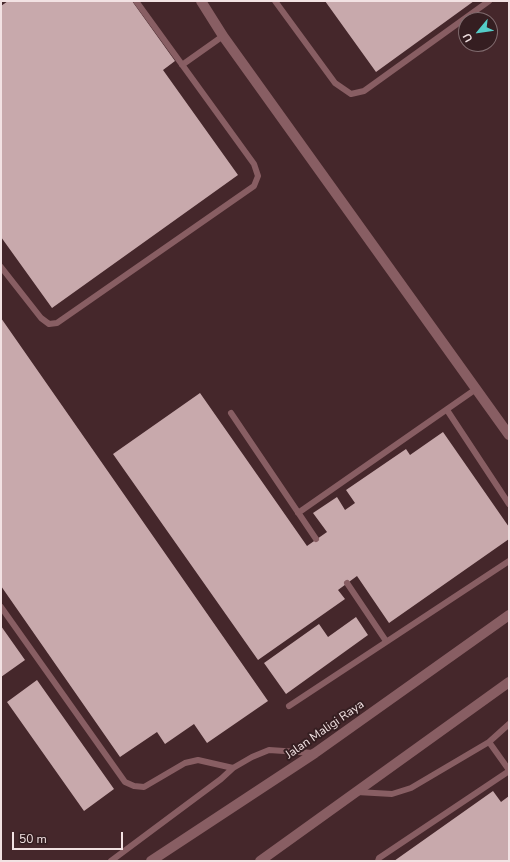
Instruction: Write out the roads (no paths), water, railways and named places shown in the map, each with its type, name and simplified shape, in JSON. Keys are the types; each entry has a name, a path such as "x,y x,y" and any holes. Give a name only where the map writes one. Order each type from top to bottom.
{"street":[{"path":"200,1 223,36 509,435"},
{"name":"Jalan Maligi Raya","path":"151,861 315,753 509,615"},
{"path":"260,861 355,791 509,682"}],"lane":[{"path":"1,267 41,318 49,324 57,323 254,186 258,176 254,164 136,1"},
{"path":"275,1 335,83 351,94 364,91 489,1"},
{"path":"182,65 223,36"},
{"path":"298,513 476,389"},
{"path":"447,410 509,504"},
{"path":"231,413 316,539"},
{"path":"289,706 509,561"},
{"path":"347,583 386,641"},
{"path":"1,607 125,782 134,786 144,787 185,763 198,760 233,768"},
{"path":"355,791 392,794 411,788 489,742 509,724"},
{"path":"378,861 379,858 509,771 489,742"},
{"path":"111,861 221,779 233,768 252,757 269,750 315,753"}]}
